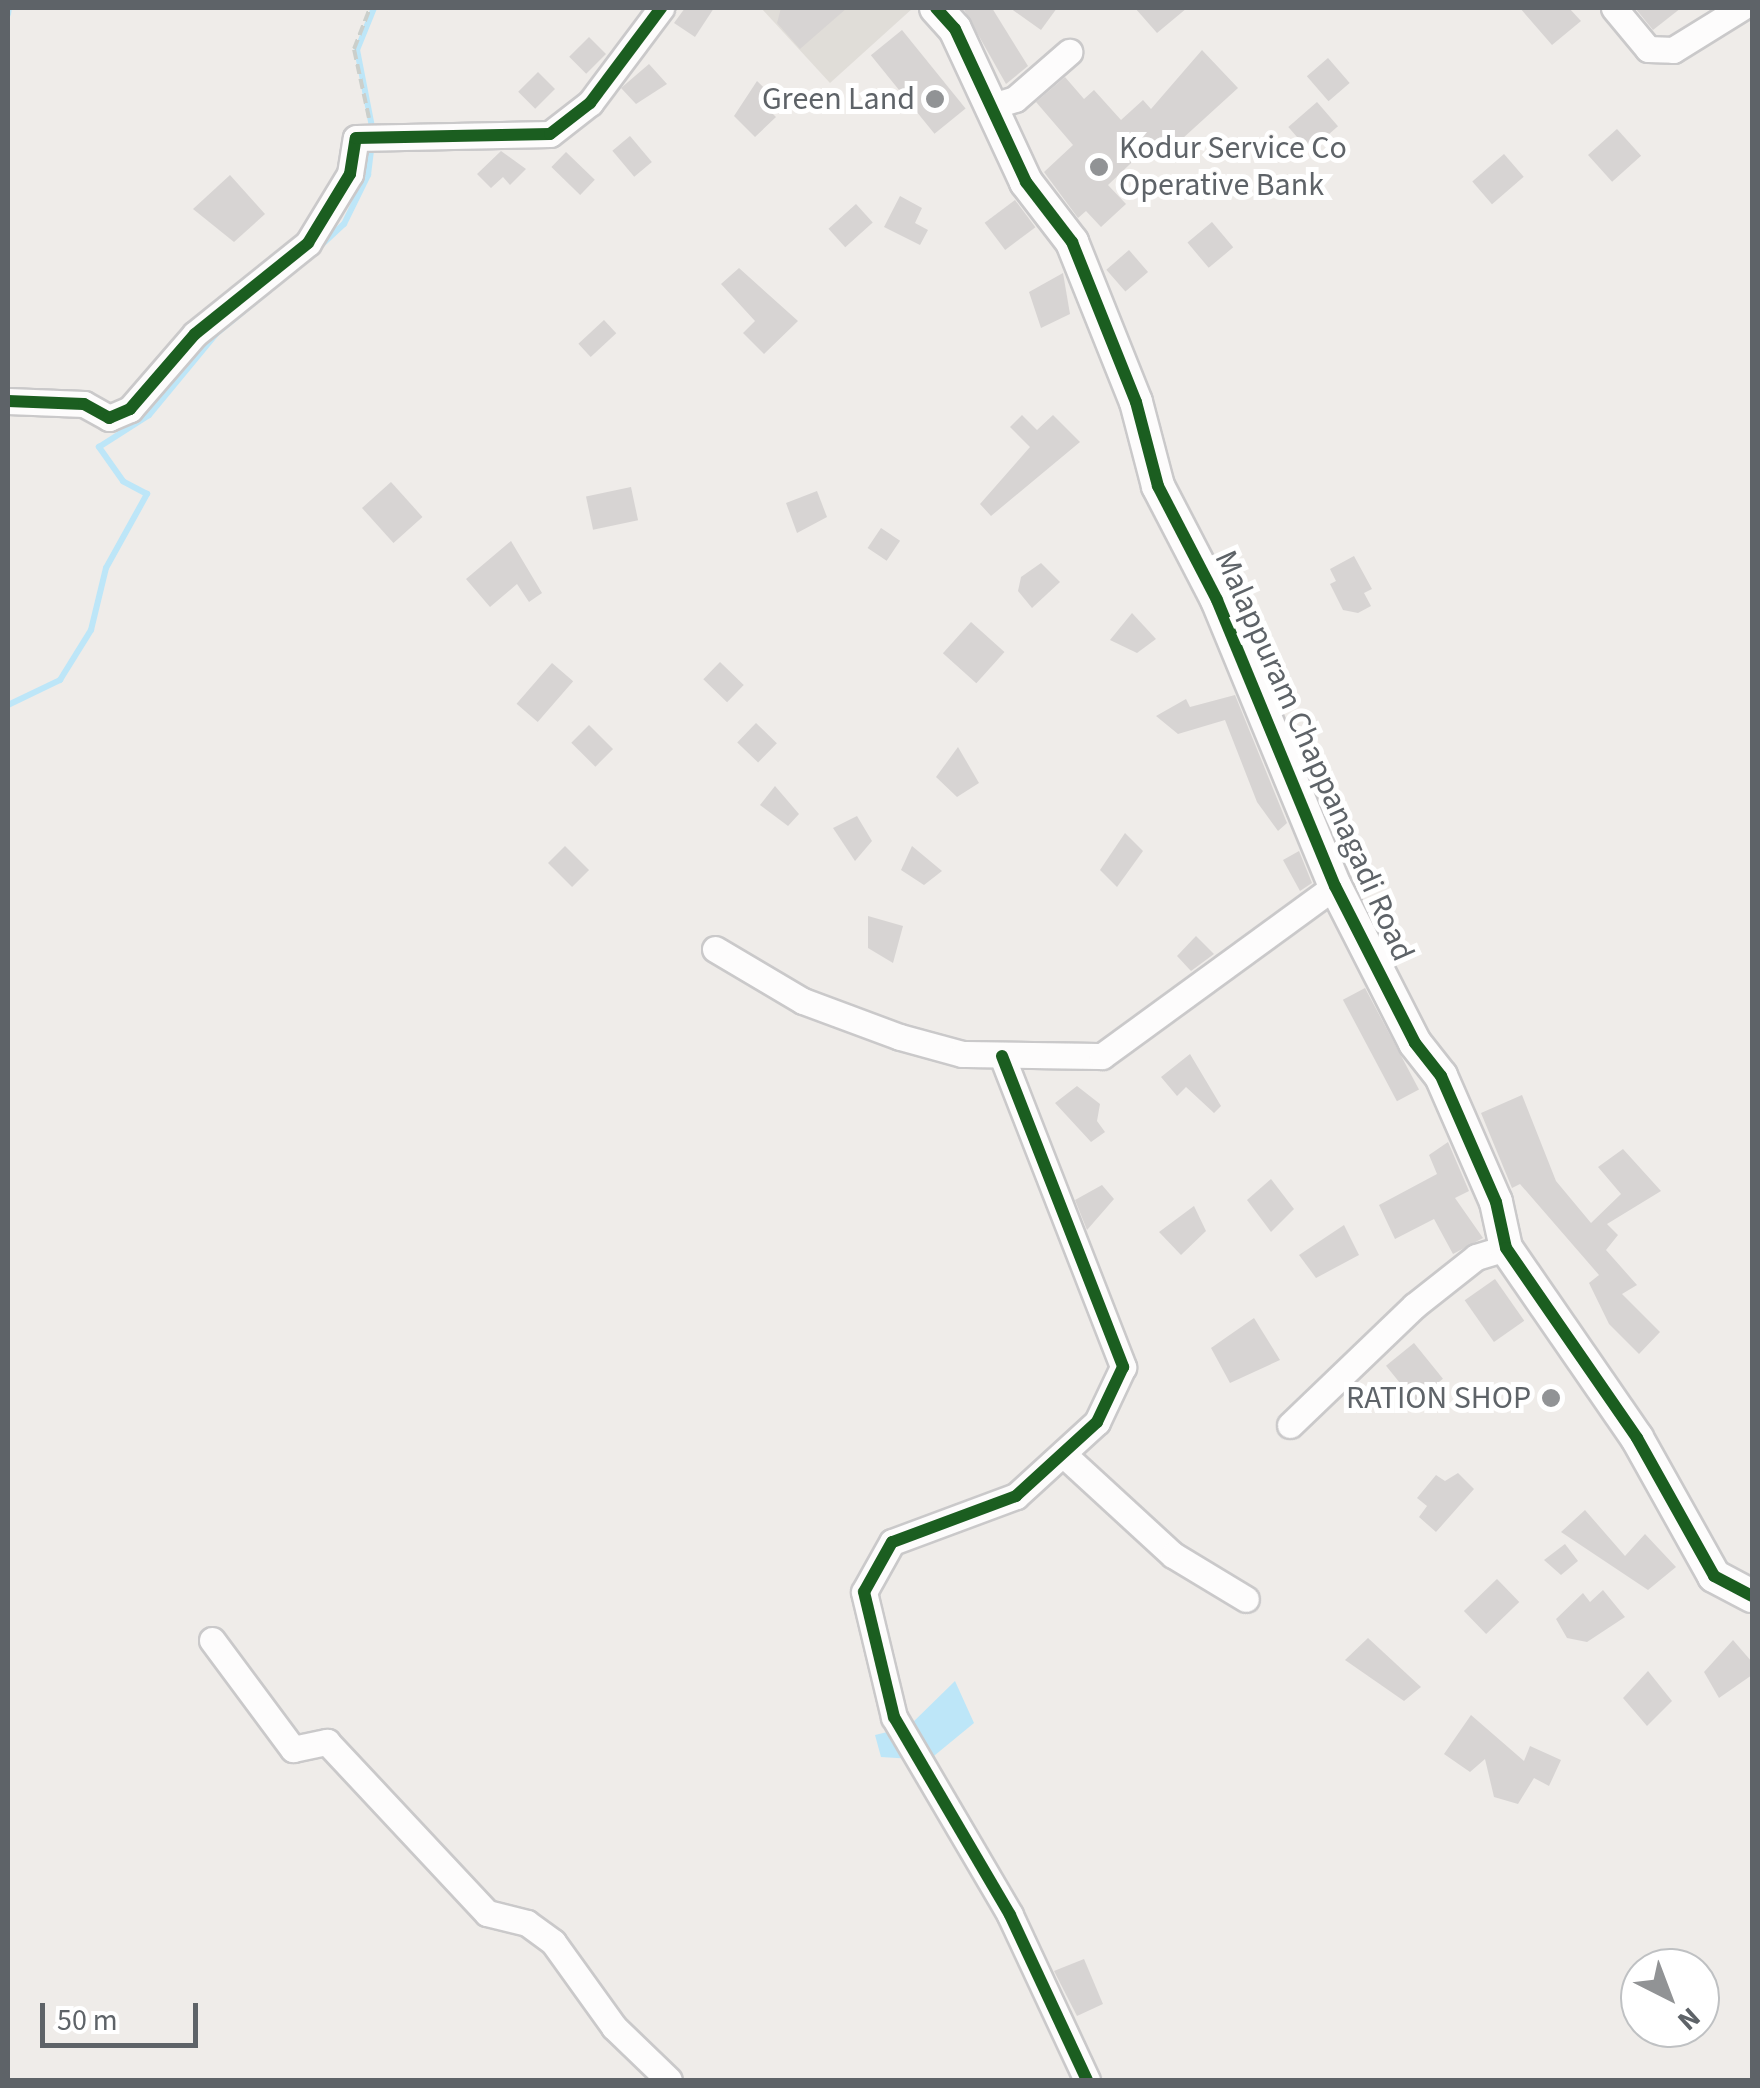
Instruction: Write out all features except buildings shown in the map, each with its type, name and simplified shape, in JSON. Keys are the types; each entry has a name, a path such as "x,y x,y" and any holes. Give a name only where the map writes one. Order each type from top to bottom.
{"street":[{"path":"8,401 84,404 109,418 130,409 194,334 308,243 350,174 356,138 550,134 590,104 661,8"},
{"name":"Malappuram Chappanagadi Road","path":"936,8 956,29 1026,182 1072,242 1136,402 1158,486 1217,600 1335,886 1415,1042 1441,1076 1496,1202 1506,1248 1637,1438 1714,1576 1752,1596"},
{"path":"1614,8 1648,49 1673,50 1742,8"},
{"path":"990,107 1015,99 1069,52"},
{"path":"715,950 803,1002 915,1041 1002,1056 1102,1056 1335,886"},
{"path":"1002,1056 1123,1367 1097,1422 1016,1496 892,1542 864,1592 894,1717 1010,1914 1087,2080"},
{"path":"1290,1425 1414,1306 1476,1257 1506,1248"},
{"path":"1063,1454 1172,1554 1246,1598"},
{"path":"212,1640 293,1749 327,1742 487,1913 527,1923 553,1942 614,2027 669,2080"}],"path":[{"path":"370,8 354,48 374,139"}],"shaded area":[{"path":"761,8 913,8 830,83"}],"water":[{"path":"955,1681 974,1723 929,1760 881,1757 875,1735 908,1727"}],"waterway":[{"path":"8,14 9,8"},
{"path":"373,132 357,50 374,8"},
{"path":"317,249 344,224 368,175 372,144"},
{"path":"8,705 60,680 91,630 106,568 147,494 123,481 99,447 149,415 216,334 300,265"}],"cycle path":[{"path":"8,401 84,404 109,418 130,409 195,334 308,243 350,174 356,138 550,134 590,103 661,8"},
{"path":"936,8 955,29 1026,182 1072,242 1136,402 1158,486 1217,600 1335,886 1415,1043 1441,1076 1496,1202 1506,1248 1637,1438 1714,1576 1752,1596"},
{"path":"1002,1056 1123,1367 1097,1422 1016,1496 892,1542 864,1592 894,1717 1010,1915 1087,2080"}],"place":[{"name":"Green Land","path":"935,99"},
{"name":"Kodur Service Co Operative Bank","path":"1099,167"},
{"name":"RATION SHOP","path":"1551,1398"}]}
